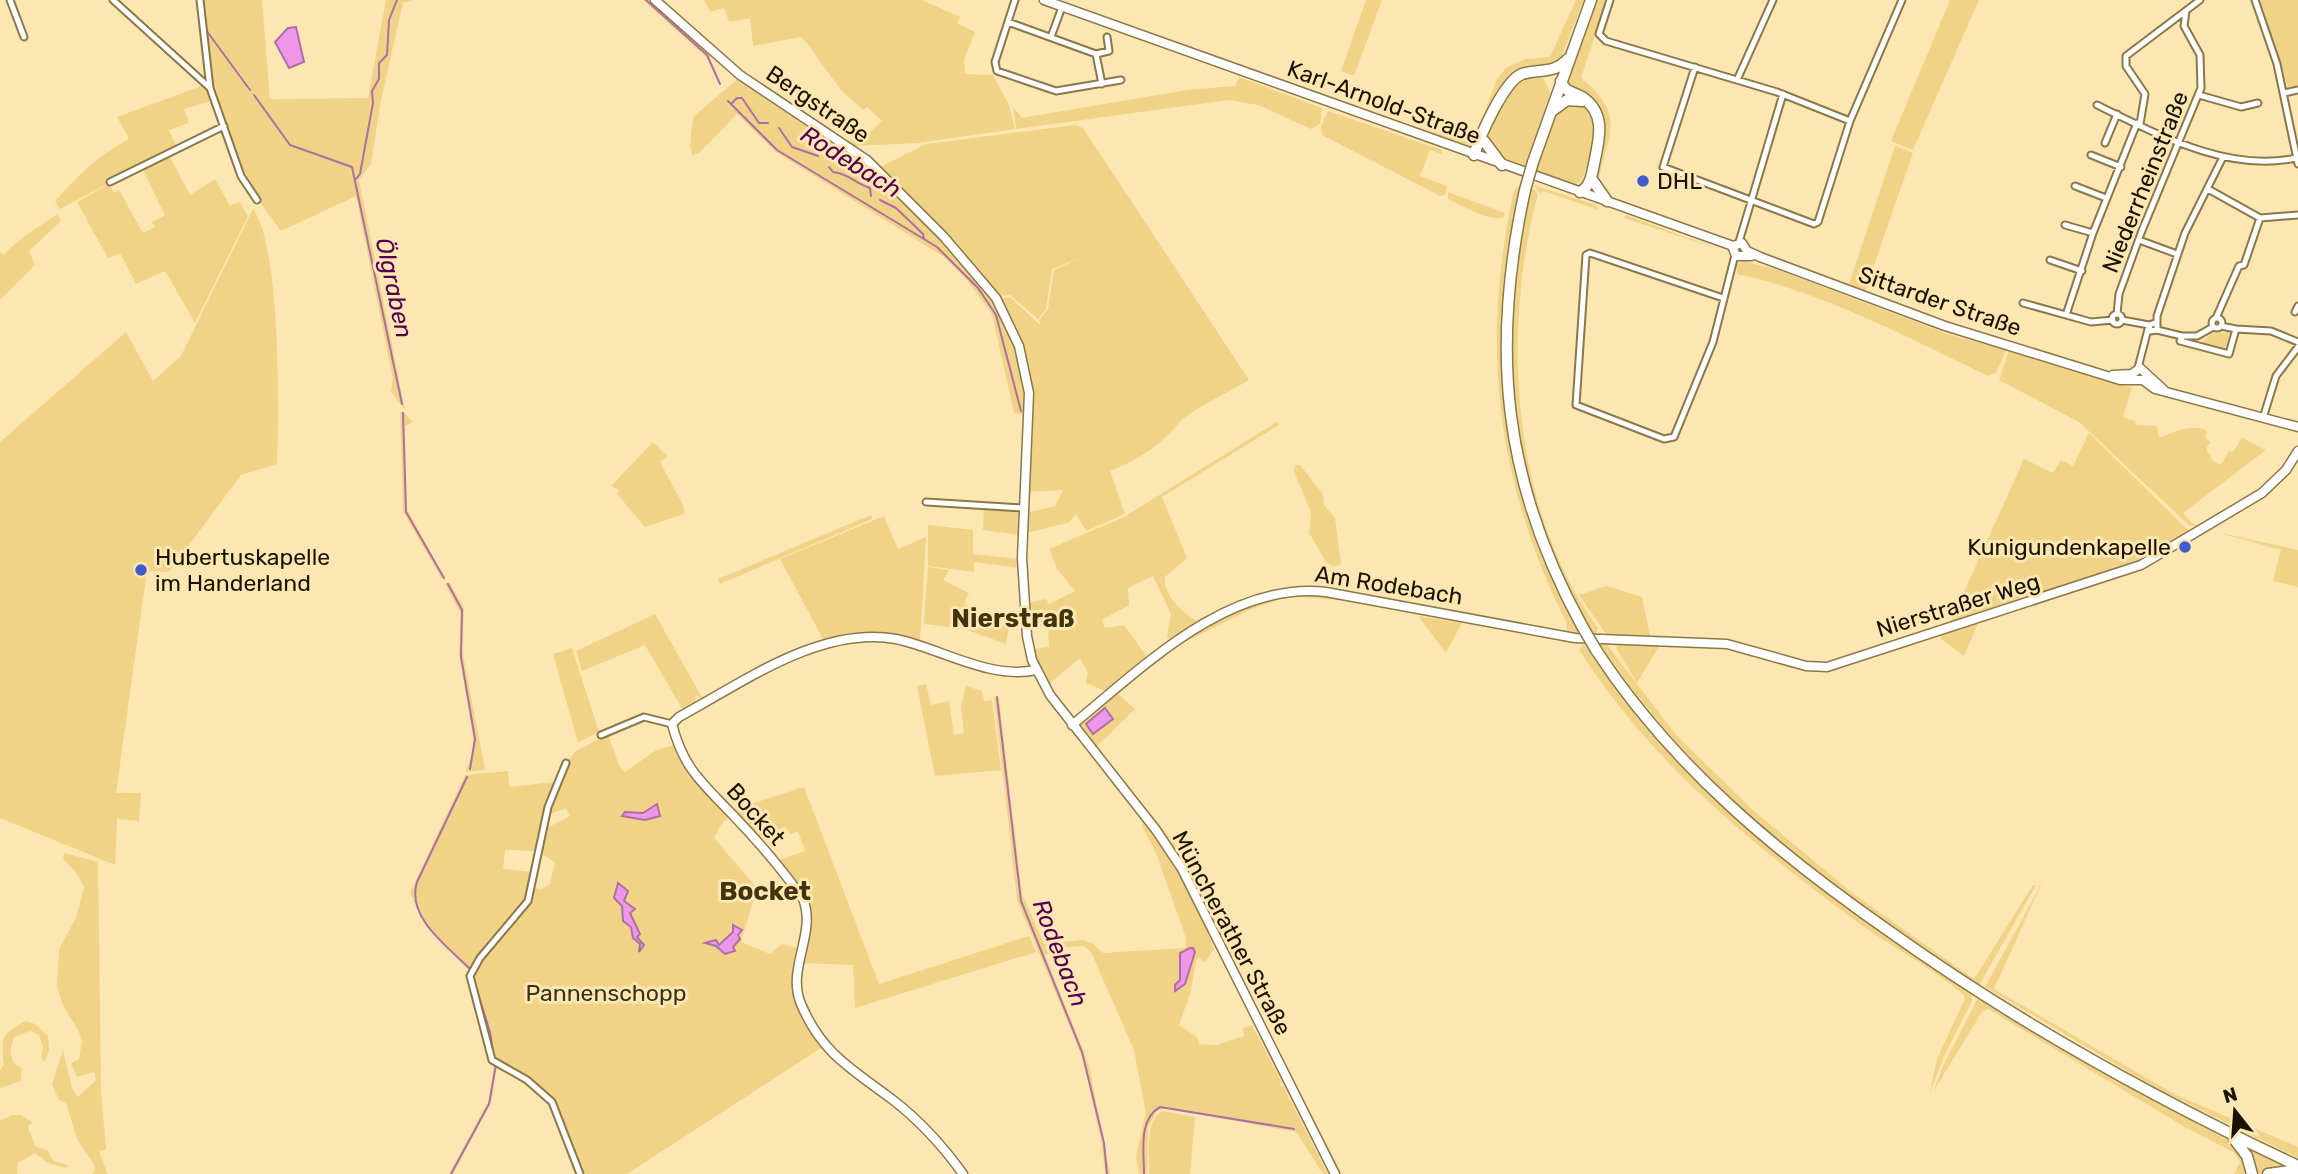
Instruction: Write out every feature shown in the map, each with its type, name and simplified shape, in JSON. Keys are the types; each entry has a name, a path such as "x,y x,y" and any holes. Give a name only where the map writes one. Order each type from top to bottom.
{"highway":[{"path":"1591,0 1525,190 1506,312 1506,362 1511,423 1535,525 1559,584 1596,650 1636,707 1690,768 1749,823 1825,885 1930,960 2087,1059 2298,1168"},
{"path":"1474,155 1506,86 1517,76 1553,71 1570,57"},
{"path":"1532,73 1549,79 1556,95"},
{"path":"1561,81 1565,89 1588,104 1600,127 1591,177 1587,188 1580,192"},
{"path":"1550,114 1570,99 1588,104"},
{"path":"1474,155 1481,149 1486,128"},
{"path":"1484,141 1502,165"},
{"path":"1580,192 1595,160"},
{"path":"1591,177 1606,201"},
{"path":"2229,1134 2247,1156 2252,1174"},
{"path":"2268,1174 2298,1168"}],"street":[{"path":"10,0 24,37"},
{"path":"113,0 210,88"},
{"path":"200,0 210,88 241,176 257,200"},
{"name":"Bergstraße","path":"655,0 740,75 867,160 924,216 986,285 1009,321 1022,353 1029,393 1023,508"},
{"path":"1014,0 995,62 997,71 1056,92 1121,80"},
{"name":"Karl-Arnold-Straße","path":"1044,0 1739,249"},
{"path":"1609,0 1600,36 1606,41 1783,94 1850,121"},
{"path":"1737,79 1773,0"},
{"path":"1695,67 1662,166 1817,223 1850,121 1902,0"},
{"path":"2066,315 2106,198 2138,123 2144,94 2126,66 2126,56 2200,0"},
{"path":"2097,105 2223,157 2252,162 2297,161 2296,142 2284,93 2255,0"},
{"path":"1051,37 1062,8"},
{"path":"2170,21 2184,26 2186,11"},
{"path":"1008,22 1096,54 1109,51 1107,37"},
{"name":"Niederrheinstraße","path":"2117,314 2119,294 2139,240 2199,95 2202,74 2200,55 2184,26"},
{"path":"1096,54 1102,84"},
{"path":"2284,93 2298,90"},
{"path":"1723,298 1590,253 1586,255 1576,405 1670,440 1713,342 1742,229 1783,94"},
{"path":"2199,95 2241,107 2258,103"},
{"path":"2105,143 2117,114"},
{"path":"110,182 224,126"},
{"path":"2091,155 2121,167"},
{"path":"2223,157 2177,254 2147,341 2139,374 2164,390 2297,426"},
{"path":"2075,186 2106,198"},
{"path":"2208,188 2260,218 2298,215"},
{"path":"2213,327 2212,322 2227,299 2239,266 2244,265 2260,218"},
{"path":"2066,225 2093,233"},
{"path":"2139,240 2177,254"},
{"name":"Sittarder Straße","path":"1739,249 1945,326 2108,375 2139,374"},
{"path":"2050,260 2082,271"},
{"path":"2023,303 2091,322 2112,320 2116,323 2122,320"},
{"path":"2112,320 2117,314 2122,320 2182,336 2197,337 2213,327 2221,326 2271,331 2298,344 2276,376 2263,418"},
{"path":"2216,318 2221,321 2221,326"},
{"path":"2182,336 2180,341 2229,354 2236,329"},
{"name":"Nierstraßer Weg","path":"1840,663 2141,565 2262,493 2286,470 2298,451"},
{"path":"926,502 1023,508 1027,636 1036,670 1050,695 1073,725"},
{"name":"Am Rodebach","path":"1073,725 1175,640 1255,601 1293,590 1326,592 1576,638 1716,643 1812,667 1840,663"},
{"path":"601,735 644,717 672,724 678,717 806,650 845,639 895,639 993,668 1036,670"},
{"name":"Bocket","path":"672,724 690,771 749,833 803,899 807,915 795,985 818,1037 843,1065 918,1121 963,1174"},
{"name":"Müncherather Straße","path":"1073,725 1156,830 1182,869 1335,1174"},
{"path":"566,763 548,807 528,901 471,974 492,1060 527,1080 552,1102 580,1174"}],"green space":[{"path":"201,0 262,0 270,99 368,98 386,0 413,0 403,3 381,100 371,164 359,180 405,410 391,392 393,379 356,196 281,231 252,191 246,173 242,175 210,84"},
{"path":"643,0 650,0 711,56 708,59"},
{"path":"704,0 922,0 960,17 957,23 975,32 964,60 965,74 993,75 1009,105 1015,129 918,143 854,146 846,140 859,142 882,121 867,107 863,110 841,90 801,37 753,46 750,18 729,22 724,8 710,12"},
{"path":"1366,0 1382,0 1354,76 1341,71"},
{"path":"1576,0 1584,0 1559,62 1547,68 1523,70 1506,81 1492,102 1473,147 1399,123 1473,143 1497,79 1506,68 1525,59 1550,57"},
{"path":"1596,0 1607,0 1581,78 1596,92 1610,117 1609,140 1598,185 1596,177 1604,140 1604,124 1597,111 1567,83"},
{"path":"1950,0 1979,0 1913,150 1891,141"},
{"path":"2259,0 2298,0 2298,85 2288,87"},
{"path":"1163,48 1321,104 1321,105"},
{"path":"1531,76 1544,79 1550,93 1525,169 1497,155 1487,141 1495,111 1507,93"},
{"path":"740,77 866,163 995,300 1010,297 1041,326 1039,320 1048,309 1054,270 1082,257 1052,269 1046,309 1038,319 1010,295 997,296 878,168 926,144 1075,125 1083,128 1249,380 1192,412 1149,451 1110,471 1125,514 1086,531 1076,514 1070,522 1026,533 1025,513 1055,506 1063,490 1026,492 1029,415 1014,413 992,314 966,279 944,257 776,152 737,114 699,153 692,155 690,145 693,117"},
{"path":"1239,77 1322,108 1320,124 1311,129 1258,105 1229,100 1016,129 1013,107 1022,118 1187,90 1235,86"},
{"path":"204,85 214,100 184,109 189,123 169,130 177,148 60,209 55,201 72,183 98,159 129,139 117,117"},
{"path":"1581,103 1594,120 1595,141 1580,182 1573,185 1537,173 1537,164 1559,108"},
{"path":"1328,111 1442,150 1442,154 1430,150 1420,176 1447,186 1445,195 1440,196 1322,135 1321,126"},
{"path":"1895,146 1913,153 1864,294 1754,252 1751,247 1849,284"},
{"path":"169,155 190,195 215,179 230,206 240,202 248,216 195,323 165,271 136,284 120,253 108,258 77,202 109,184 114,193 119,190 143,233 155,227 152,222 165,215 142,168"},
{"path":"1521,184 1503,299 1502,358 1506,416 1516,473 1532,530 1553,584 1581,635 1568,633 1566,622 1542,570 1510,464 1501,411 1497,357 1498,302 1514,190"},
{"path":"1533,185 1596,205 1599,210 1543,191 1541,194"},
{"path":"1533,188 1538,194 1526,248 1520,304 1518,361 1521,418 1531,475 1547,530 1569,581 1598,628 1595,637 1572,597 1553,555 1526,469 1518,424 1513,334 1515,288 1521,238"},
{"path":"1448,192 1505,213 1504,217 1492,218 1476,212 1448,199"},
{"path":"253,209 262,228 269,257 273,292 278,371 277,464 241,475 169,572 147,571 116,793 141,793 139,821 117,819 115,865 0,818 0,442 126,332 153,381 181,356"},
{"path":"57,214 61,221 29,251 35,265 0,300 0,252 3,255"},
{"path":"1626,215 1721,250 1624,218"},
{"path":"1743,261 1781,271 1950,335 2006,350 1996,373 1988,376 1832,304 1737,274 1737,265"},
{"path":"2230,332 2226,347 2222,349 2201,343 2212,333"},
{"path":"2009,350 2132,388 2123,417 2135,421 2136,425 2157,426 2159,438 2190,428 2207,431 2205,437 2210,442 2206,449 2213,461 2221,465 2229,451 2233,452 2242,438 2266,450 2183,513 2192,523 2203,527 2190,526 2079,422 1999,380"},
{"path":"403,411 413,422 405,426 407,509 446,580 441,578 403,511 400,413"},
{"path":"1277,422 1279,425 1162,497 1187,558 1165,577 1167,590 1180,608 1197,620 1256,595 1273,591 1310,588 1355,593 1310,589 1283,591 1170,642 1167,636 1171,614 1153,576 1128,588 1129,605 1102,620 1105,628 1124,625 1148,658 1107,692 1086,683 1088,673 1080,658 1048,685 1033,649 1049,647 1048,627 1030,625 1029,603 1046,599 1049,604 1075,591 1057,569 1049,549 1124,517"},
{"path":"2089,433 2190,532 2130,566 1949,625 2024,459 2053,473 2061,460 2073,466"},
{"path":"653,442 667,456 660,462 684,507 684,514 645,527 617,494 619,490 611,486"},
{"path":"1295,465 1300,465 1323,494 1324,505 1335,518 1341,564 1334,567 1327,563 1309,533 1311,513 1294,471"},
{"path":"984,506 1018,509 1018,535 983,530"},
{"path":"871,515 872,519 720,584 718,579"},
{"path":"884,516 898,549 926,537 920,640 897,638 824,641 780,559"},
{"path":"928,525 973,530 973,554 1019,559 1019,568 974,562 974,572 928,566"},
{"path":"2216,532 2298,550 2298,587 2273,581 2281,550"},
{"path":"928,567 949,570 943,580 969,593 964,604 1009,627 1006,644 965,629 924,624"},
{"path":"449,582 464,608 462,649 485,770 465,772 473,752 473,737 459,654 461,614 445,584"},
{"path":"1607,586 1642,597 1650,636 1608,637 1579,595"},
{"path":"1315,593 1360,602 1291,596"},
{"path":"1285,597 1252,609 1174,647 1225,617"},
{"path":"655,614 704,701 696,695 695,705 684,712 645,645 582,671 576,651"},
{"path":"1418,616 1462,623 1446,653"},
{"path":"1979,621 1964,656 1941,639 1941,633"},
{"path":"1605,642 1677,736 1754,811 1855,895 1974,979 2033,885 2036,885 1978,987 1820,874 1724,791 1679,745 1637,696 1599,643"},
{"path":"1619,642 1661,643 1637,683 1616,648"},
{"path":"1583,645 1590,648 1616,687 1676,759 1743,824 1853,912 1930,962 1972,995 1972,1001 1945,1054 1929,1095 1937,1059 1965,999 1963,994 1849,916 1736,827 1668,763 1637,728 1579,650"},
{"path":"572,648 599,732 578,743 553,654"},
{"path":"926,684 931,705 949,701 954,735 964,733 961,706 966,686 982,691 984,701 992,700 1001,770 935,776 917,686"},
{"path":"1115,691 1135,709 1096,747 1180,850 1204,893 1236,970 1184,865 1078,727"},
{"path":"994,696 999,698 1022,894 1044,944 1083,940 1103,953 1186,948 1186,938 1156,853 1142,826 1144,822 1172,860 1216,945 1205,925 1214,949 1205,962 1198,958 1196,961 1191,991 1179,1025 1197,1037 1199,1044 1217,1045 1244,1036 1243,1028 1252,1025 1282,1083 1279,1086 1283,1086 1328,1174 1323,1174 1296,1132 1165,1108 1157,1111 1148,1128 1147,1174 1139,1174 1136,1156 1146,1113 1134,1050 1091,952 1084,946 1065,947 1045,955 1089,1065 1110,1174 1105,1174 1101,1140 1083,1059 1017,900"},
{"name":"Pannenschopp","path":"608,734 619,765 625,772 655,751 674,745 687,774 730,817 722,823 714,838 757,888 741,942 770,954 782,944 797,948 793,978 796,1001 821,1048 627,1174 582,1174 553,1101 493,1059 471,975 522,912 533,888 541,889 550,884 555,862 540,853 545,829 570,816 566,808 548,815 568,761 576,751"},
{"path":"508,771 509,787 555,782 536,851 505,850 503,869 532,872 526,901 469,970 425,925 410,893 465,775"},
{"path":"804,787 879,984 1029,936 1036,952 855,1008 853,965 800,963 809,915 776,861 805,851 798,831 791,834 785,827 756,838 732,810"},
{"path":"1137,809 1150,825 1164,847"},
{"path":"65,853 98,862 101,1091 106,1149 99,1152 108,1174 93,1174 95,1166 77,1139 66,1103 59,1100 52,1084 63,1050 72,1088 78,1097 96,1080 94,1072 77,1077 71,1063 79,1059 82,1041 62,1003 57,987 59,950 77,915 84,887 63,858"},
{"path":"2043,881 1994,989 2174,1094 2298,1147 2298,1158 2154,1087 1985,987"},
{"path":"1978,998 2100,1072 2235,1144 2243,1154 2249,1174 2234,1174 2240,1162 2235,1153 2185,1127 1988,1009 1982,1012 1933,1092 1945,1062"},
{"path":"1255,1006 1342,1174 1337,1174"},
{"path":"26,1021 35,1024 48,1036 49,1050 45,1062 41,1058 43,1046 39,1035 30,1031 14,1037 10,1051 13,1062 22,1069 21,1081 0,1088 0,1070 4,1065 4,1038"},
{"path":"494,1064 492,1100 453,1174 449,1174 489,1100"},
{"path":"1162,1111 1195,1117 1190,1174 1149,1174 1150,1131 1156,1116"},
{"path":"12,1115 21,1115 32,1122 28,1127 35,1146 48,1151 53,1161 68,1165 67,1168 48,1163 35,1153 18,1163 17,1174 0,1174 0,1121"},
{"path":"2241,1143 2290,1168 2254,1174"}],"shaded area":[{"path":"296,27 304,62 289,68 275,42 288,28"},
{"path":"1105,708 1113,719 1093,734 1086,724"},
{"path":"657,804 660,816 645,820 622,816 625,812 643,813"},
{"path":"618,883 628,891 624,901 635,909 630,913 640,934 637,937 644,945 639,952 640,944 633,938 631,927 623,921 622,906 614,898"},
{"path":"733,925 742,930 738,935 740,939 733,947 735,951 725,954 716,946 705,943 716,940 719,945 733,932"},
{"path":"1190,948 1195,952 1185,984 1175,991 1175,985 1180,980 1180,953"}],"waterway":[{"name":"Ölgraben","path":"203,0 206,30 250,90"},
{"name":"Ölgraben","path":"356,179 360,174 373,103 372,91 379,79 379,63 387,55 389,20 397,0"},
{"name":"Rodebach","path":"646,0 707,55 720,84"},
{"name":"Ölgraben","path":"254,95 290,145 352,167 402,404"},
{"name":"Rodebach","path":"731,104 737,98 742,98 759,123 768,123"},
{"name":"Rodebach","path":"728,101 777,150 937,247 978,288 996,315 1021,411"},
{"name":"Rodebach","path":"779,128 792,147 818,156"},
{"name":"Rodebach","path":"829,167 833,172 843,174 870,188 871,196"},
{"name":"Rodebach","path":"880,200 896,208 923,234 924,239"},
{"name":"Ölgraben","path":"403,413 406,512 444,578"},
{"name":"Ölgraben","path":"448,584 462,610 461,657 475,739 470,769"},
{"name":"Rodebach","path":"997,697 1021,901 1082,1052 1104,1143 1107,1174"},
{"name":"Ölgraben","path":"467,777 417,882 415,895 417,907 431,930 470,969"},
{"name":"Ölgraben","path":"474,981 490,1032 494,1058"},
{"name":"Ölgraben","path":"451,1174 489,1104 496,1065"},
{"path":"1144,1174 1145,1128 1148,1119 1160,1107 1294,1129"}],"place":[{"name":"DHL","path":"1643,181"},
{"name":"Kunigundenkapelle","path":"2185,547"},
{"name":"Hubertuskapelle im Handerland","path":"141,570"}],"district":[{"name":"Nierstraß","path":"1013,618"},
{"name":"Bocket","path":"765,891"}]}
